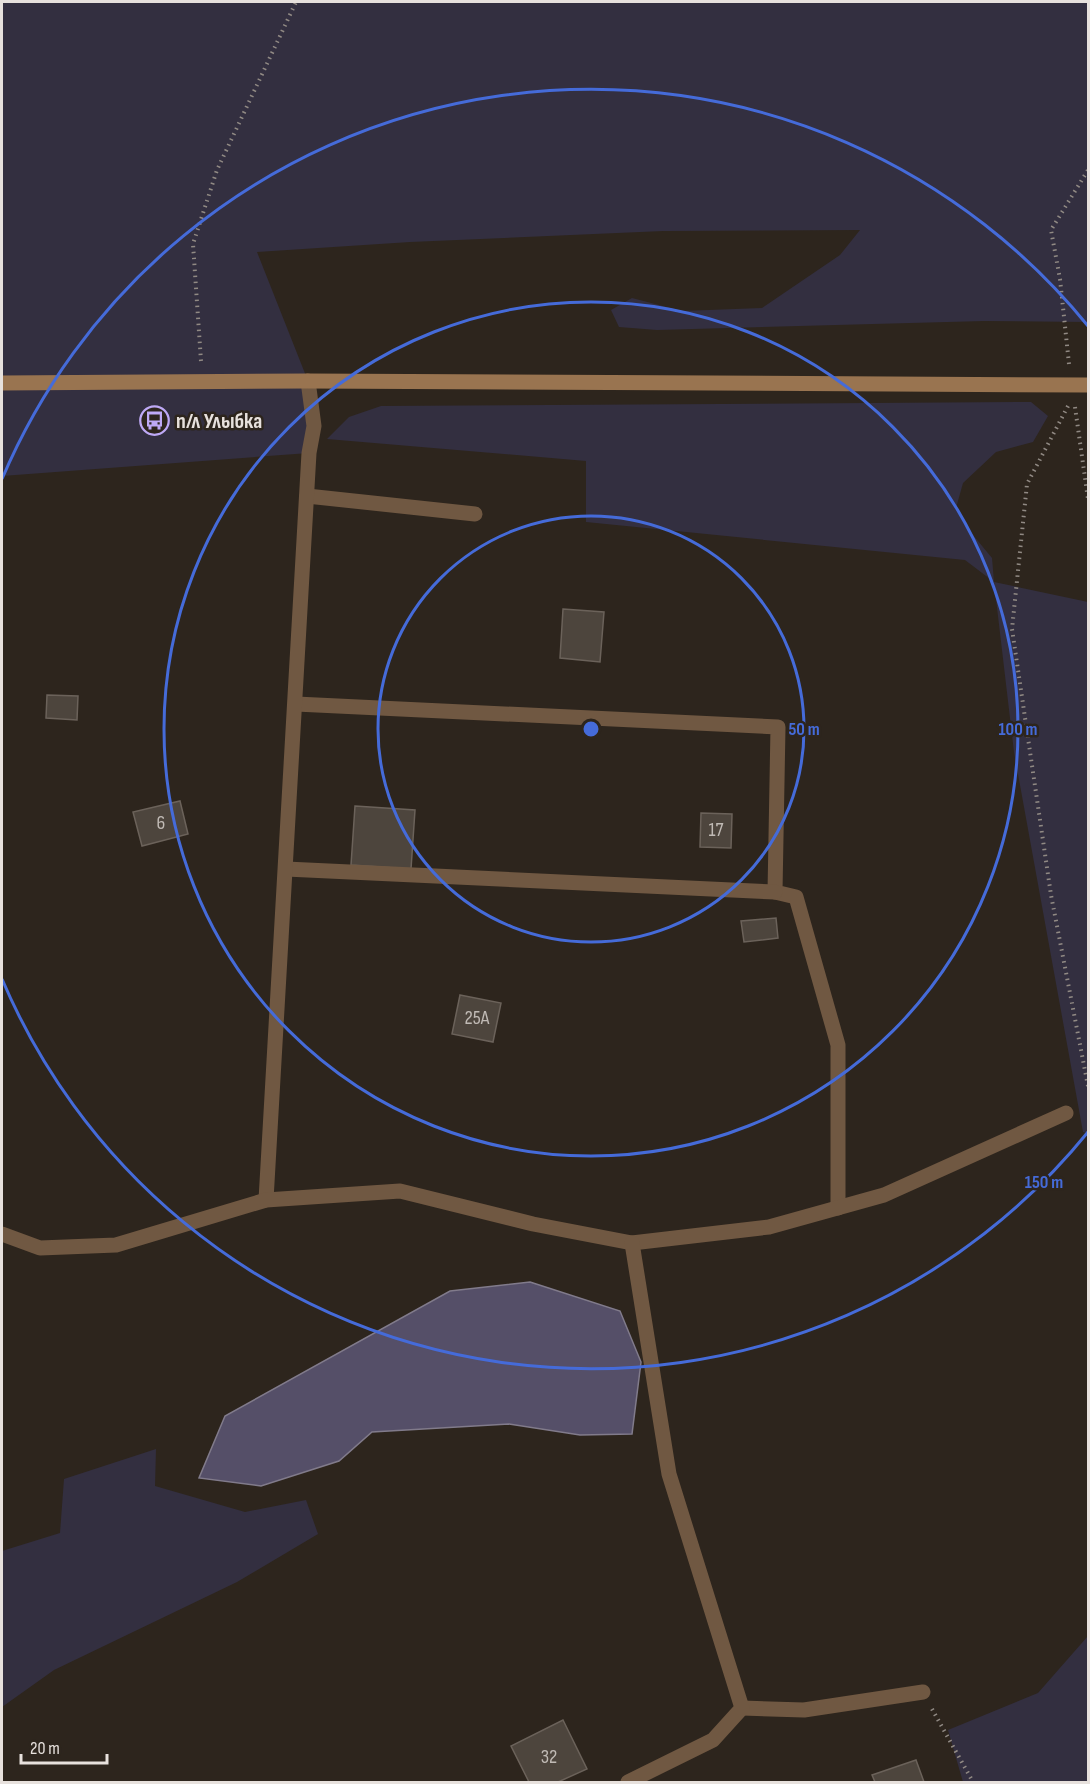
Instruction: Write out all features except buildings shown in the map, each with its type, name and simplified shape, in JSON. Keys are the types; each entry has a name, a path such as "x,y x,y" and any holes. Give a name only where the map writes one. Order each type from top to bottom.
{"street":[{"path":"2,383 309,381 1089,385"}],"lane":[{"path":"266,1200 309,453 314,426 309,381"},
{"path":"307,495 475,514"},
{"path":"296,704 778,727 776,892"},
{"path":"286,869 776,892 796,897 838,1045 838,1208"},
{"path":"2,1234 40,1248 116,1245 266,1200 400,1191 533,1224 632,1244 769,1227 884,1195 1066,1113"},
{"path":"632,1244 669,1474 742,1708"},
{"path":"628,1782 713,1740 742,1708 804,1710 923,1692"}],"path":[{"path":"202,383 193,244 217,170 296,2"},
{"path":"1072,385 1060,279 1051,230 1089,170"},
{"path":"1089,500 1074,401 1070,403 1058,422 1027,484 1012,629 1051,895 1089,1086"},
{"path":"923,1692 973,1782"}],"shaded area":[{"path":"2,2 1088,2 1088,322 984,321 657,330 619,327 611,310 632,298 682,311 762,308 840,255 860,230 663,231 410,242 257,252 308,381 309,453 2,476"},
{"path":"1031,402 1048,416 1033,442 996,452 963,483 956,508 968,529 992,558 994,582 965,560 586,522 586,461 327,439 349,417 381,406"},
{"path":"994,582 1088,602 1088,1133 1083,1132 1014,752"},
{"path":"530,1282 620,1311 641,1362 632,1434 580,1435 509,1424 372,1432 339,1461 261,1486 199,1478 225,1416 450,1291"},
{"path":"156,1449 155,1486 245,1512 306,1500 318,1534 237,1582 54,1670 2,1707 2,1551 60,1533 64,1479"},
{"path":"1088,1636 1088,1782 963,1782 948,1730 1038,1693"}],"place":[{"name":"п/л Улыбка","path":"155,421"}]}
